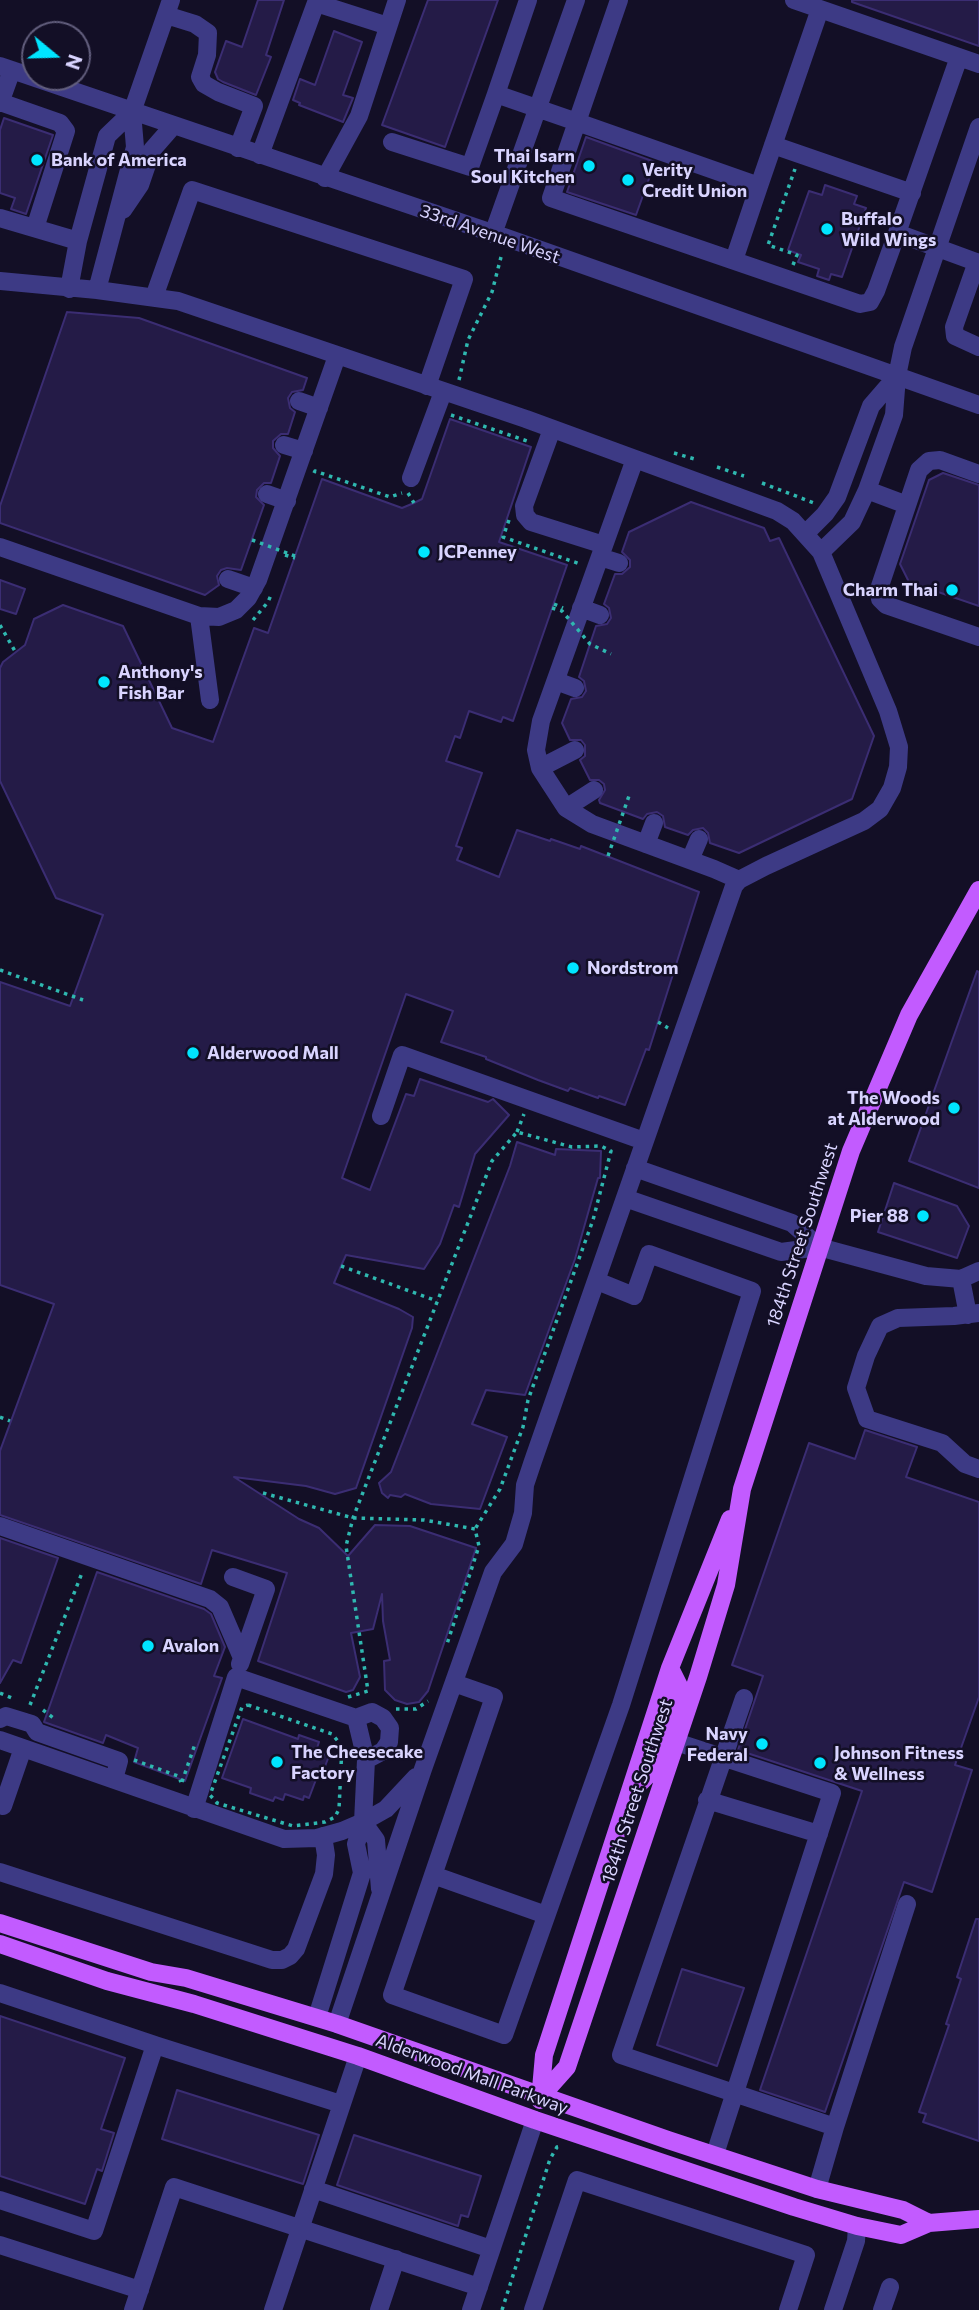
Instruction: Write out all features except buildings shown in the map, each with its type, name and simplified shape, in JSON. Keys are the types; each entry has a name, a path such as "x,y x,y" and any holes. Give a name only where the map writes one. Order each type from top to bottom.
{"main road":[{"name":"184th Street Southwest","path":"535,2120 542,2095 542,2062 670,1668 742,1489 851,1151 909,1015 979,890"},
{"name":"184th Street Southwest","path":"542,2095 567,2067 676,1742 726,1585 742,1489"},
{"path":"631,1792 649,1774 659,1751 676,1742 666,1730 679,1686 670,1668"},
{"name":"Alderwood Mall Parkway","path":"0,1923 151,1972 186,1978 317,2017 817,2189 903,2210 929,2223"},
{"name":"Alderwood Mall Parkway","path":"0,1944 107,1981 194,2004 358,2056 535,2120 767,2199 857,2226 901,2235 929,2223 979,2219"}],"street":[{"path":"325,178 359,116 397,0"},
{"path":"392,142 470,167 528,0"},
{"path":"494,234 576,0"},
{"path":"619,0 551,198 860,304 870,302 877,291 959,57"},
{"path":"794,0 979,64"},
{"path":"260,155 317,1 388,26"},
{"path":"97,290 135,147 132,112 169,7 208,33 207,55 201,78 204,84 254,106 238,148"},
{"path":"734,260 820,9"},
{"path":"6,68 0,102 60,123 66,131 35,228"},
{"name":"33rd Avenue West","path":"6,68 494,234 979,405"},
{"path":"496,94 759,186"},
{"path":"69,289 78,241 107,136 132,112"},
{"path":"114,225 140,185 152,150 173,126"},
{"path":"821,552 852,522 867,490 894,415 897,376 903,347 979,127"},
{"path":"773,145 912,193"},
{"path":"155,297 192,190 464,279 409,484"},
{"path":"0,218 78,241"},
{"path":"897,233 978,263 954,327 956,336 962,341 979,347"},
{"path":"0,281 155,297 206,309 778,511 806,533 821,552 894,728 899,747 898,767 892,788 880,808 864,821 739,880 734,886 525,1485 523,1513 514,1544 493,1572 337,2024"},
{"path":"0,547 199,616 219,617 236,610 248,598 263,589 286,501 337,356"},
{"path":"806,533 837,497 871,406 897,376"},
{"path":"299,401 319,408"},
{"path":"552,429 524,506 525,515 531,522 602,551 619,563"},
{"path":"284,445 304,451"},
{"path":"635,459 602,551 573,608 556,681 541,721 536,750 540,768 566,808 592,824 739,880"},
{"path":"979,474 940,460 929,461 919,470 879,589 880,599 886,605 979,637"},
{"path":"867,490 907,505"},
{"path":"267,494 286,501"},
{"path":"228,579 263,589"},
{"path":"573,608 600,615"},
{"path":"199,616 210,700"},
{"path":"556,681 575,688"},
{"path":"540,768 575,750"},
{"path":"566,808 594,790"},
{"path":"646,844 654,823"},
{"path":"691,860 699,839"},
{"path":"381,1116 402,1055 644,1141"},
{"path":"635,1168 792,1223 819,1247"},
{"path":"625,1198 781,1252 819,1247 926,1276 961,1279 979,1271"},
{"path":"454,1683 494,1697 392,1995 504,2035 621,1705 752,1291 649,1254 634,1296 597,1281"},
{"path":"961,1279 973,1314 898,1318 880,1326 866,1356 856,1388 867,1419 942,1443 965,1464 979,1469"},
{"path":"0,1526 210,1599 220,1607 242,1658"},
{"path":"194,1809 266,1589 233,1577"},
{"path":"236,1677 356,1718 372,1712 383,1717 390,1728 388,1742 383,1751 366,1760"},
{"path":"744,1698 621,2055 835,2127"},
{"path":"0,1719 6,1716 32,1724 37,1732 119,1760 114,1779"},
{"path":"317,2017 362,1873 356,1844 363,1822 366,1760 356,1718"},
{"path":"3,1806 26,1749 37,1732"},
{"path":"0,1740 284,1839 323,1836 363,1822 386,1809 423,1769"},
{"path":"676,1742 832,1793 715,2154"},
{"path":"707,1800 818,1834"},
{"path":"363,1822 376,1840 381,1896"},
{"path":"0,1872 272,1960 282,1960 296,1949 324,1874 326,1855 323,1836"},
{"path":"433,1875 546,1914"},
{"path":"817,2189 907,1904"},
{"path":"0,1993 341,2104"},
{"path":"0,2200 94,2231 155,2045"},
{"path":"273,2310 358,2056"},
{"name":"184th Street Southwest","path":"471,2310 535,2120"},
{"path":"533,2310 577,2180 806,2255 788,2310"},
{"path":"134,2310 174,2188 479,2287"},
{"path":"313,2189 491,2249"},
{"path":"833,2310 856,2241 857,2226"},
{"path":"0,2245 140,2290"},
{"path":"379,2310 396,2259"},
{"path":"882,2310 890,2287"}],"path":[{"path":"792,269 797,255 768,245 797,164"},
{"path":"459,381 468,340 492,292 501,257"},
{"path":"674,453 698,460"},
{"path":"717,467 744,476"},
{"path":"313,478 315,471 390,497 409,484"},
{"path":"762,483 816,504"},
{"path":"251,540 295,557 285,555"},
{"path":"281,566 290,542"},
{"path":"245,626 268,602 263,589"},
{"path":"573,608 553,606 562,611 590,644 611,654"},
{"path":"0,625 16,653"},
{"path":"608,856 630,793"},
{"path":"610,845 623,850"},
{"path":"0,970 83,1000"},
{"path":"658,1022 668,1028"},
{"path":"378,1698 368,1691 346,1546 352,1518 492,1161 517,1132 572,1147 601,1146 611,1151"},
{"path":"444,1652 479,1546 475,1529 500,1489 523,1427 528,1400 593,1220 611,1151 619,1132"},
{"path":"341,1266 437,1301"},
{"path":"0,1417 10,1421"},
{"path":"263,1493 352,1518 424,1520 475,1529"},
{"path":"30,1705 88,1556"},
{"path":"387,1704 401,1710 416,1709 427,1702 432,1690"},
{"path":"344,1699 368,1691"},
{"path":"248,1705 332,1734 342,1746 339,1810 335,1817 326,1822 293,1826 217,1803 210,1796 242,1707 248,1705"},
{"path":"502,2310 550,2160 557,2147 563,2145"}],"place":[{"name":"Bank of America","path":"37,160"},
{"name":"Thai Isarn Soul Kitchen","path":"589,166"},
{"name":"Verity Credit Union","path":"628,180"},
{"name":"Buffalo Wild Wings","path":"827,229"},
{"name":"JCPenney","path":"424,552"},
{"name":"Charm Thai","path":"952,590"},
{"name":"Anthony's Fish Bar","path":"104,682"},
{"name":"Nordstrom","path":"573,968"},
{"name":"Alderwood Mall","path":"193,1053"},
{"name":"The Woods at Alderwood","path":"954,1108"},
{"name":"Pier 88","path":"923,1216"},
{"name":"Avalon","path":"148,1646"},
{"name":"Navy Federal","path":"762,1744"},
{"name":"The Cheesecake Factory","path":"277,1762"},
{"name":"Johnson Fitness & Wellness","path":"820,1763"}]}
